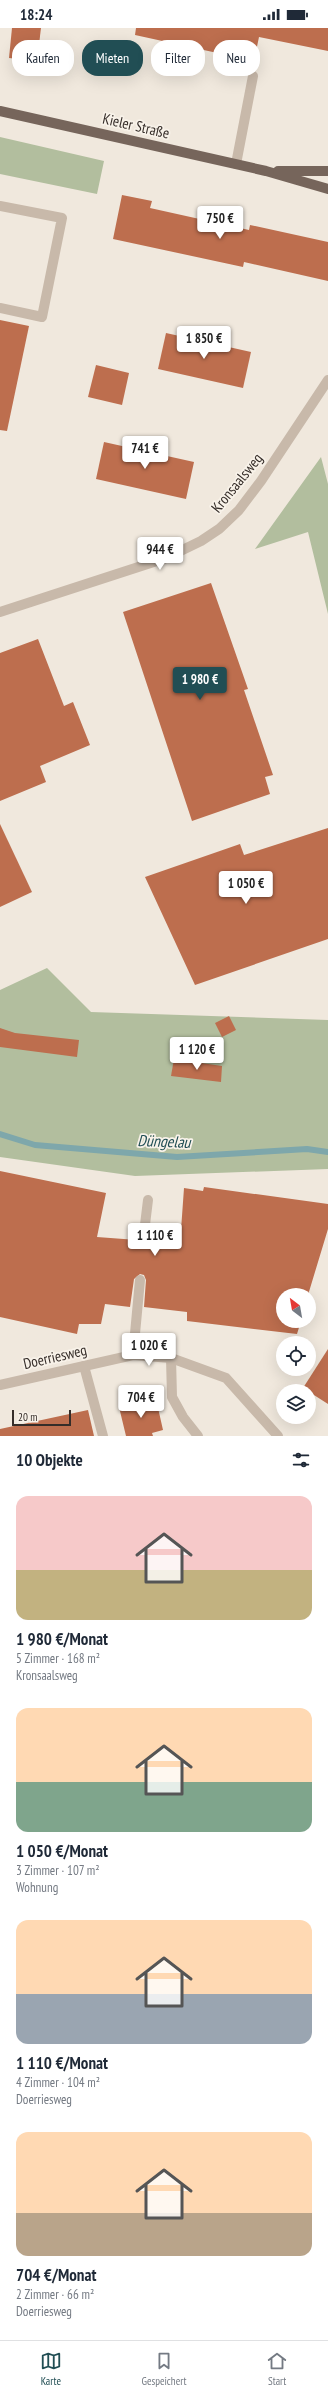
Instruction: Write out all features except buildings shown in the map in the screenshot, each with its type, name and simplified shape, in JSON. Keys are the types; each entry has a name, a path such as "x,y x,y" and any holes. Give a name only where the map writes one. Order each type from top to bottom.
{"main road":[{"name":"Kieler Straße","path":"0,112 266,171 328,189"},
{"name":"Kieler Straße","path":"266,171 328,171"}],"street":[{"path":"236,164 253,76"},
{"path":"0,206 62,218 42,317 0,308"},
{"name":"Kronsaalsweg","path":"0,612 166,558 201,541 218,529 239,510 261,481 328,382"},
{"path":"143,1241 148,1200"},
{"path":"133,1355 140,1280"},
{"name":"Doerriesweg","path":"0,1386 133,1355 171,1358 226,1378 278,1436"},
{"path":"171,1358 172,1397 183,1417 198,1436"},
{"path":"84,1366 103,1436"}],"green space":[{"path":"0,137 104,161 97,194 0,174"},
{"path":"321,457 328,484 328,614 308,532 255,549"},
{"path":"47,968 91,1012 328,1020 328,1169 135,1176 0,1157 0,990"}],"waterway":[{"name":"Düngelau","path":"0,1134 35,1145 177,1157 307,1149 328,1152"}]}
